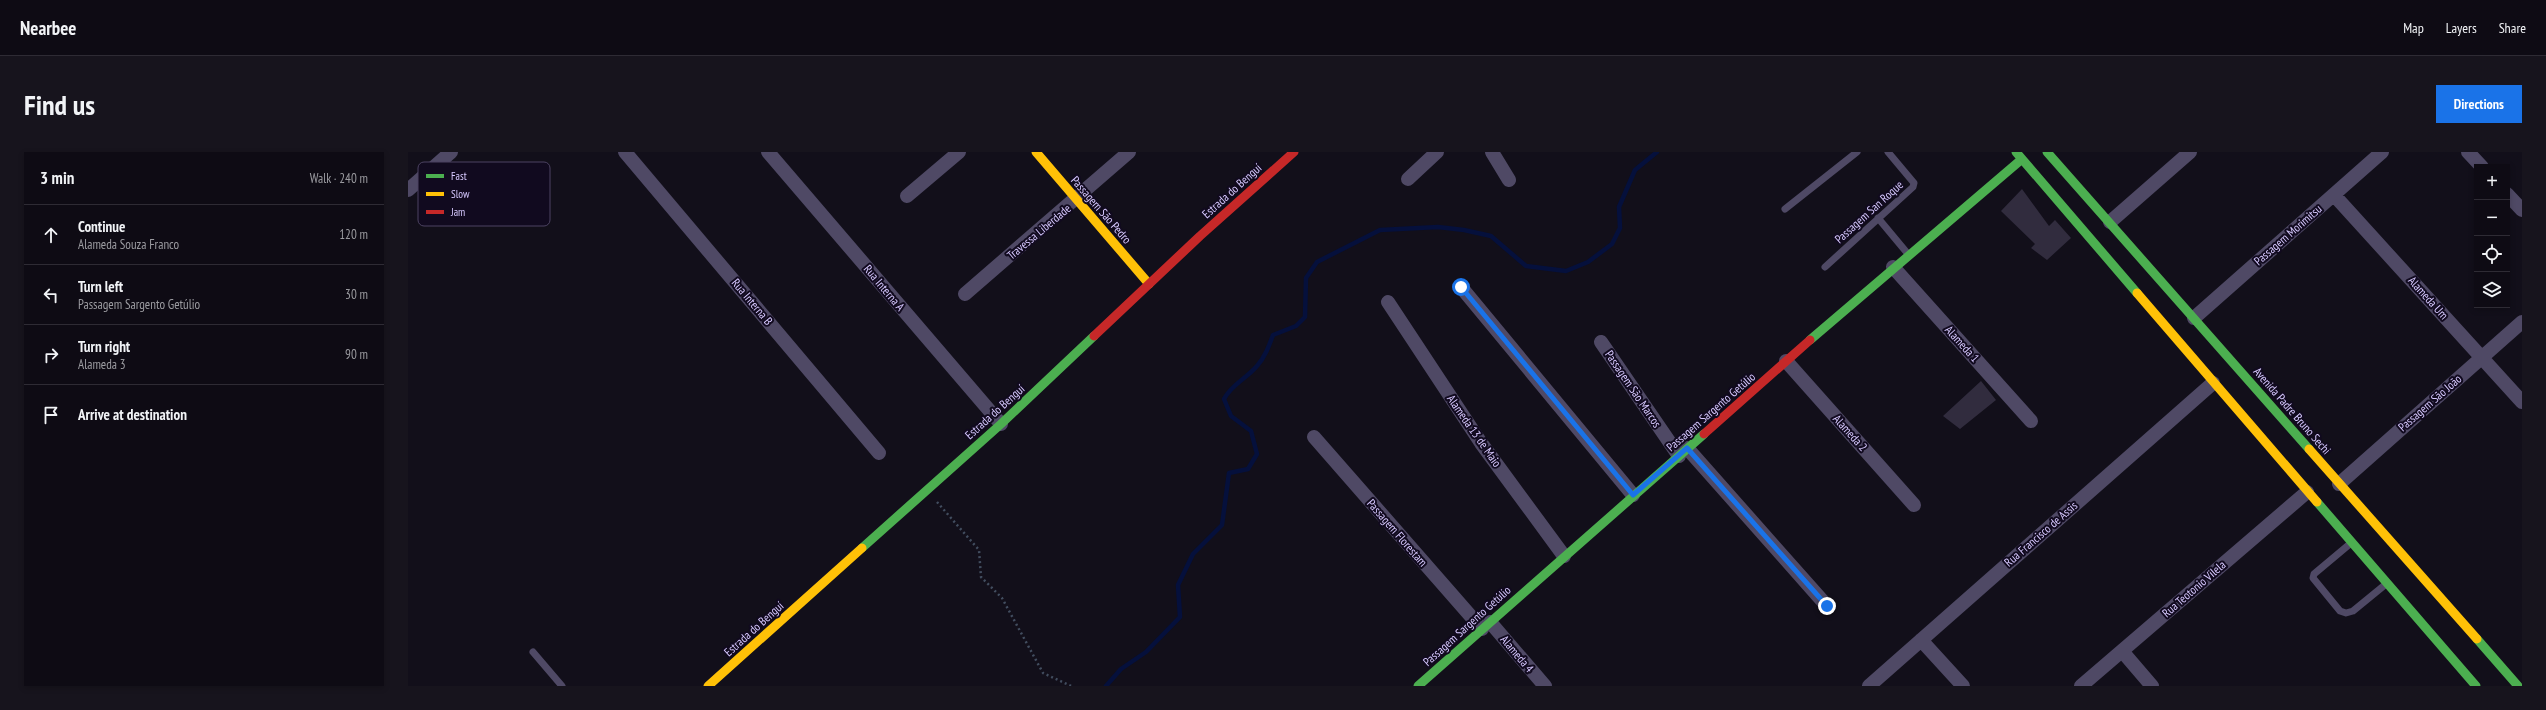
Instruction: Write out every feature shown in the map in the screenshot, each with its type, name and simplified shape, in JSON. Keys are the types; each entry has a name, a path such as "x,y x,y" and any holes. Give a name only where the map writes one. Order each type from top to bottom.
{"street":[{"path":"440,162 451,152"},
{"name":"Rua Interna B","path":"625,152 879,453"},
{"name":"Rua Interna A","path":"768,152 1001,424"},
{"path":"906,196 959,152"},
{"name":"Passagem São Pedro","path":"1036,152 1149,284"},
{"name":"Travessa Liberdade","path":"965,294 1076,200 1129,152"},
{"name":"Estrada do Benguí","path":"708,686 926,489 1001,424 1149,284 1294,152"},
{"path":"1408,179 1437,152"},
{"path":"1492,152 1509,180"},
{"path":"2016,152 2307,492 2476,686"},
{"name":"Avenida Padre Bruno Sechi","path":"2047,152 2518,686"},
{"path":"2110,222 2190,152"},
{"name":"Passagem Morimitsu","path":"2194,318 2382,152"},
{"path":"2468,152 2479,164"},
{"name":"Passagem Sargento Getúlio","path":"1418,686 1893,267 2022,159"},
{"path":"408,190 418,181"},
{"name":"Alameda Um","path":"2334,194 2522,402"},
{"path":"2510,197 2522,210"},
{"name":"Alameda 1","path":"1893,267 2031,421"},
{"path":"1461,287 1633,495"},
{"name":"Alameda 13 de Maio","path":"1388,302 1481,443 1564,556"},
{"name":"Passagem São João","path":"2339,484 2522,322"},
{"name":"Passagem São Marcos","path":"1601,342 1683,452 1827,606"},
{"name":"Alameda 2","path":"1786,361 1914,505"},
{"name":"Rua Francisco de Assis","path":"1869,686 2214,383"},
{"name":"Passagem Florestam","path":"1314,437 1486,625"},
{"name":"Rua Teotonio Vilela","path":"2081,686 2307,492"},
{"name":"Alameda 4","path":"1486,625 1545,686"},
{"path":"1921,640 1963,686"},
{"path":"2122,651 2152,686"}],"lane":[{"path":"1785,209 1857,152"},
{"name":"Passagem San Roque","path":"1824,266 1913,187 1914,183 1888,152"},
{"path":"1878,218 1908,254"},
{"path":"2352,542 2314,574 2315,582 2340,611 2346,614 2353,611 2387,583"},
{"path":"533,652 562,686"}],"path":[{"path":"926,489 978,550 981,577 1002,598 1042,673 1071,686"}],"building":[{"path":"2022,189 2049,226 2055,220 2071,238 2047,260 2031,248 2035,244 2001,211"},
{"path":"1981,381 1996,400 1960,429 1943,416"}],"waterway":[{"path":"1106,686 1121,669 1146,652 1180,617 1178,585 1193,554 1222,525 1229,473 1248,469 1257,454 1251,431 1231,416 1224,399 1231,389 1253,371 1260,363 1273,335 1296,326 1305,317 1306,278 1317,262 1380,230 1438,227 1464,230 1491,236 1526,266 1566,271 1588,262 1612,244 1620,228 1619,207 1635,170 1657,152"}],"traffic: fast":[{"path":"2016,152 2137,293"},
{"path":"2047,152 2309,449"},
{"path":"1810,340 2022,159"},
{"path":"862,548 1001,424 1094,336"},
{"path":"1418,686 1704,434"},
{"path":"2317,502 2476,686"},
{"path":"2477,639 2518,686"}],"traffic: slow":[{"path":"1036,152 1149,284"},
{"path":"2137,293 2317,502"},
{"path":"2309,449 2477,639"},
{"path":"708,686 862,548"}],"traffic: jam":[{"path":"1094,336 1200,236 1294,152"},
{"path":"1704,434 1810,340"}],"route":[{"path":"1461,287 1633,495 1687,448 1827,606"}]}
